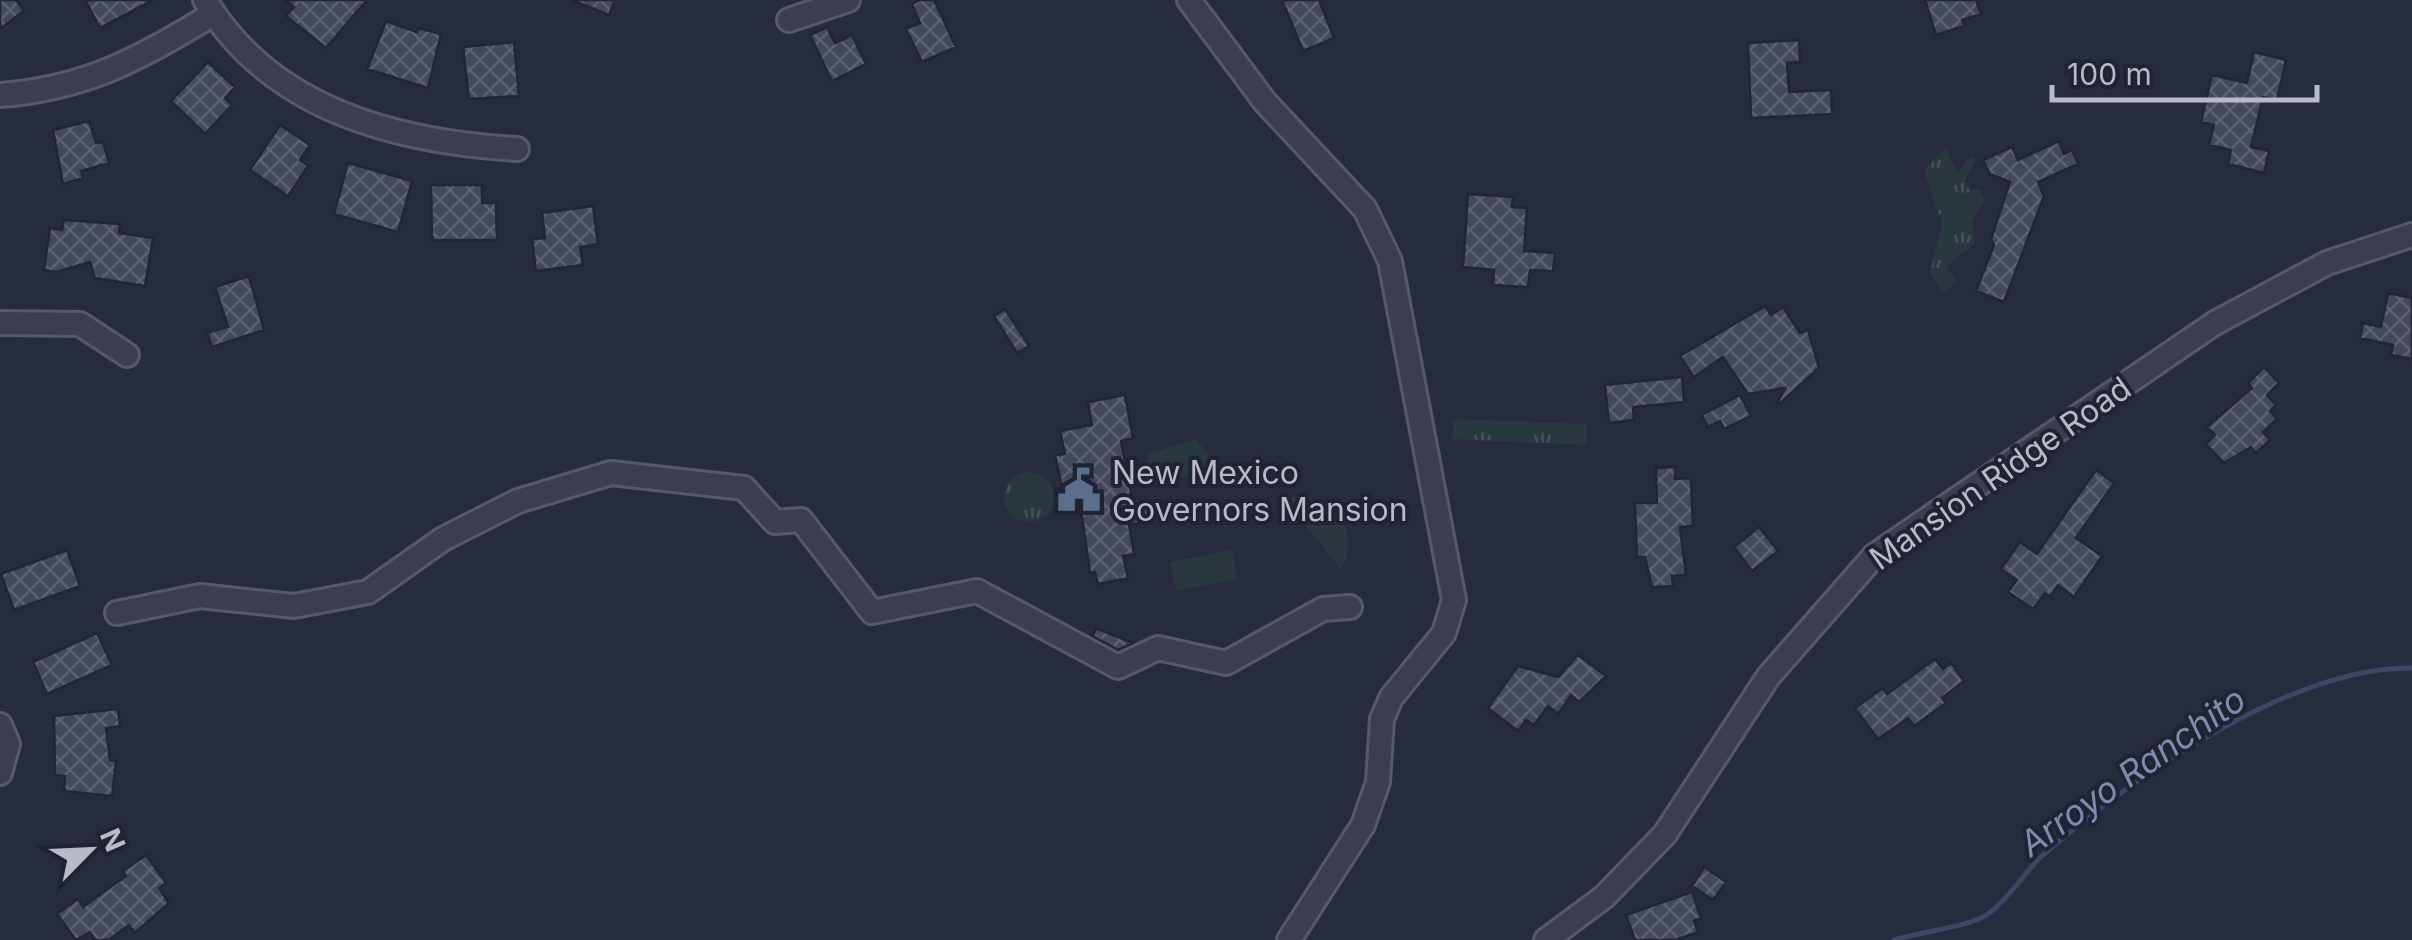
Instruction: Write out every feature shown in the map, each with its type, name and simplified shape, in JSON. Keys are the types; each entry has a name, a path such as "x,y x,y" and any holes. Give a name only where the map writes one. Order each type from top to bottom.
{"street":[{"path":"789,20 848,0"},
{"path":"1189,0 1265,102 1365,209 1390,261 1454,600 1444,633 1392,698 1382,719 1378,782 1363,826 1289,940"},
{"path":"0,95 52,91 137,60 209,7 245,54 302,94 361,123 443,145 517,149"},
{"name":"Mansion Ridge Road","path":"1546,940 1604,897 1666,834 1768,677 1875,555 2215,323 2327,263 2412,234"},
{"path":"0,323 80,324 128,354"},
{"path":"117,613 200,596 294,606 368,592 443,539 518,501 611,473 744,488 776,522 801,520 872,612 976,592 1118,668 1158,648 1226,663 1324,609 1350,607"},
{"path":"0,725 8,744 0,772"}],"green space":[{"path":"1946,147 1957,173 1971,156 1976,160 1965,179 1969,190 1980,190 1985,200 1972,221 1975,243 1946,267 1957,282 1943,292 1930,273 1942,223 1924,171"},
{"path":"1453,419 1587,424 1587,445 1452,439"},
{"path":"1196,439 1210,457 1197,470 1174,478 1147,479 1143,466 1150,453"},
{"path":"1029,472 1046,480 1054,497 1046,514 1029,522 1012,514 1004,497 1012,480"},
{"path":"1280,495 1328,503 1348,534 1348,550 1341,569"},
{"path":"1232,550 1238,579 1176,591 1170,562"}],"building":[{"path":"0,0 16,0 24,11 0,29"},
{"path":"85,0 153,0 100,28"},
{"path":"285,0 367,0 326,48 286,16 294,7"},
{"path":"572,0 615,0 609,15"},
{"path":"934,0 956,47 922,62 906,29 920,23 912,4"},
{"path":"1282,0 1319,0 1334,38 1303,51"},
{"path":"1925,0 1976,0 1981,14 1962,20 1964,26 1936,35"},
{"path":"386,21 417,32 418,28 441,34 428,88 367,69"},
{"path":"827,27 835,43 852,35 866,64 832,81 810,35"},
{"path":"1799,40 1800,62 1787,63 1789,92 1831,90 1832,114 1751,118 1748,43"},
{"path":"514,42 519,96 469,99 463,47"},
{"path":"2254,52 2286,60 2277,100 2263,97 2251,147 2269,151 2264,173 2228,164 2231,150 2209,145 2214,125 2201,122 2212,75 2247,83"},
{"path":"208,62 235,87 225,98 232,105 205,134 171,101"},
{"path":"89,121 96,143 103,142 109,163 81,171 83,178 63,184 53,130"},
{"path":"280,125 310,145 300,160 308,166 288,196 250,170"},
{"path":"2059,141 2064,154 2072,150 2078,164 2038,182 2044,196 2004,302 1976,291 1994,245 1991,239 2010,182 1990,174 1983,160 2012,147 2018,160"},
{"path":"348,163 412,181 398,232 334,214"},
{"path":"431,185 482,185 482,203 496,203 497,240 432,240"},
{"path":"1468,194 1513,197 1512,207 1527,208 1524,251 1555,253 1553,271 1530,270 1528,287 1493,285 1494,270 1463,267"},
{"path":"593,206 598,244 580,247 583,265 536,271 532,239 545,238 542,213"},
{"path":"64,220 120,224 119,233 153,238 145,286 95,278 90,262 56,272 44,270 50,228 62,230"},
{"path":"249,276 264,330 212,347 207,333 228,327 215,287"},
{"path":"2388,293 2412,298 2412,359 2391,355 2393,345 2360,338 2363,323 2381,327"},
{"path":"1765,306 1771,315 1783,307 1800,333 1808,330 1819,368 1775,408 1785,388 1748,394 1723,357 1694,377 1680,356"},
{"path":"1005,309 1029,346 1017,353 994,316"},
{"path":"2264,367 2279,383 2267,395 2276,405 2270,411 2277,419 2263,432 2270,440 2256,453 2251,447 2224,463 2206,444 2215,435 2207,427 2252,388 2248,383"},
{"path":"1682,377 1684,402 1633,407 1634,420 1609,423 1605,385"},
{"name":"New Mexico Governors Mansion","path":"1125,395 1133,438 1121,441 1134,508 1151,504 1154,520 1129,525 1134,554 1123,556 1128,578 1098,584 1095,572 1090,573 1080,502 1058,506 1054,489 1062,487 1055,455 1065,454 1060,431 1092,425 1088,402"},
{"path":"1740,395 1751,416 1724,429 1720,421 1708,427 1702,415"},
{"path":"1675,467 1675,479 1691,478 1693,526 1680,527 1686,575 1672,576 1673,586 1652,587 1645,557 1637,557 1635,503 1657,503 1656,468"},
{"path":"2096,470 2114,483 2076,538 2102,556 2074,597 2058,585 2050,597 2045,593 2033,609 2008,592 2017,580 2001,569 2020,542 2037,554"},
{"path":"1759,527 1778,551 1752,571 1734,547"},
{"path":"67,550 80,586 14,610 1,574"},
{"path":"1096,628 1133,643 1118,650 1093,636"},
{"path":"97,633 112,665 47,694 33,662"},
{"path":"1578,655 1606,676 1579,702 1571,695 1558,714 1548,706 1534,725 1526,720 1518,731 1488,708 1518,666 1558,677"},
{"path":"1935,659 1943,669 1951,663 1964,681 1942,698 1946,703 1914,726 1908,718 1878,739 1855,708 1883,688 1887,694"},
{"path":"118,709 120,726 106,728 110,760 116,761 112,796 64,791 65,776 55,775 54,716"},
{"path":"146,855 166,883 159,888 169,903 135,933 129,925 109,940 95,940 90,932 76,940 57,914 78,899 83,907 126,876 123,871"},
{"path":"1704,867 1726,882 1713,900 1692,886"},
{"path":"1692,892 1701,918 1694,921 1698,932 1675,940 1635,940 1626,915"}],"waterway":[{"name":"Arroyo Ranchito","path":"1894,940 1957,926 1988,914 2045,853 2082,823 2123,791 2216,731 2316,686 2365,673 2412,668"}],"place":[{"name":"New Mexico Governors Mansion","path":"1079,490"}]}
